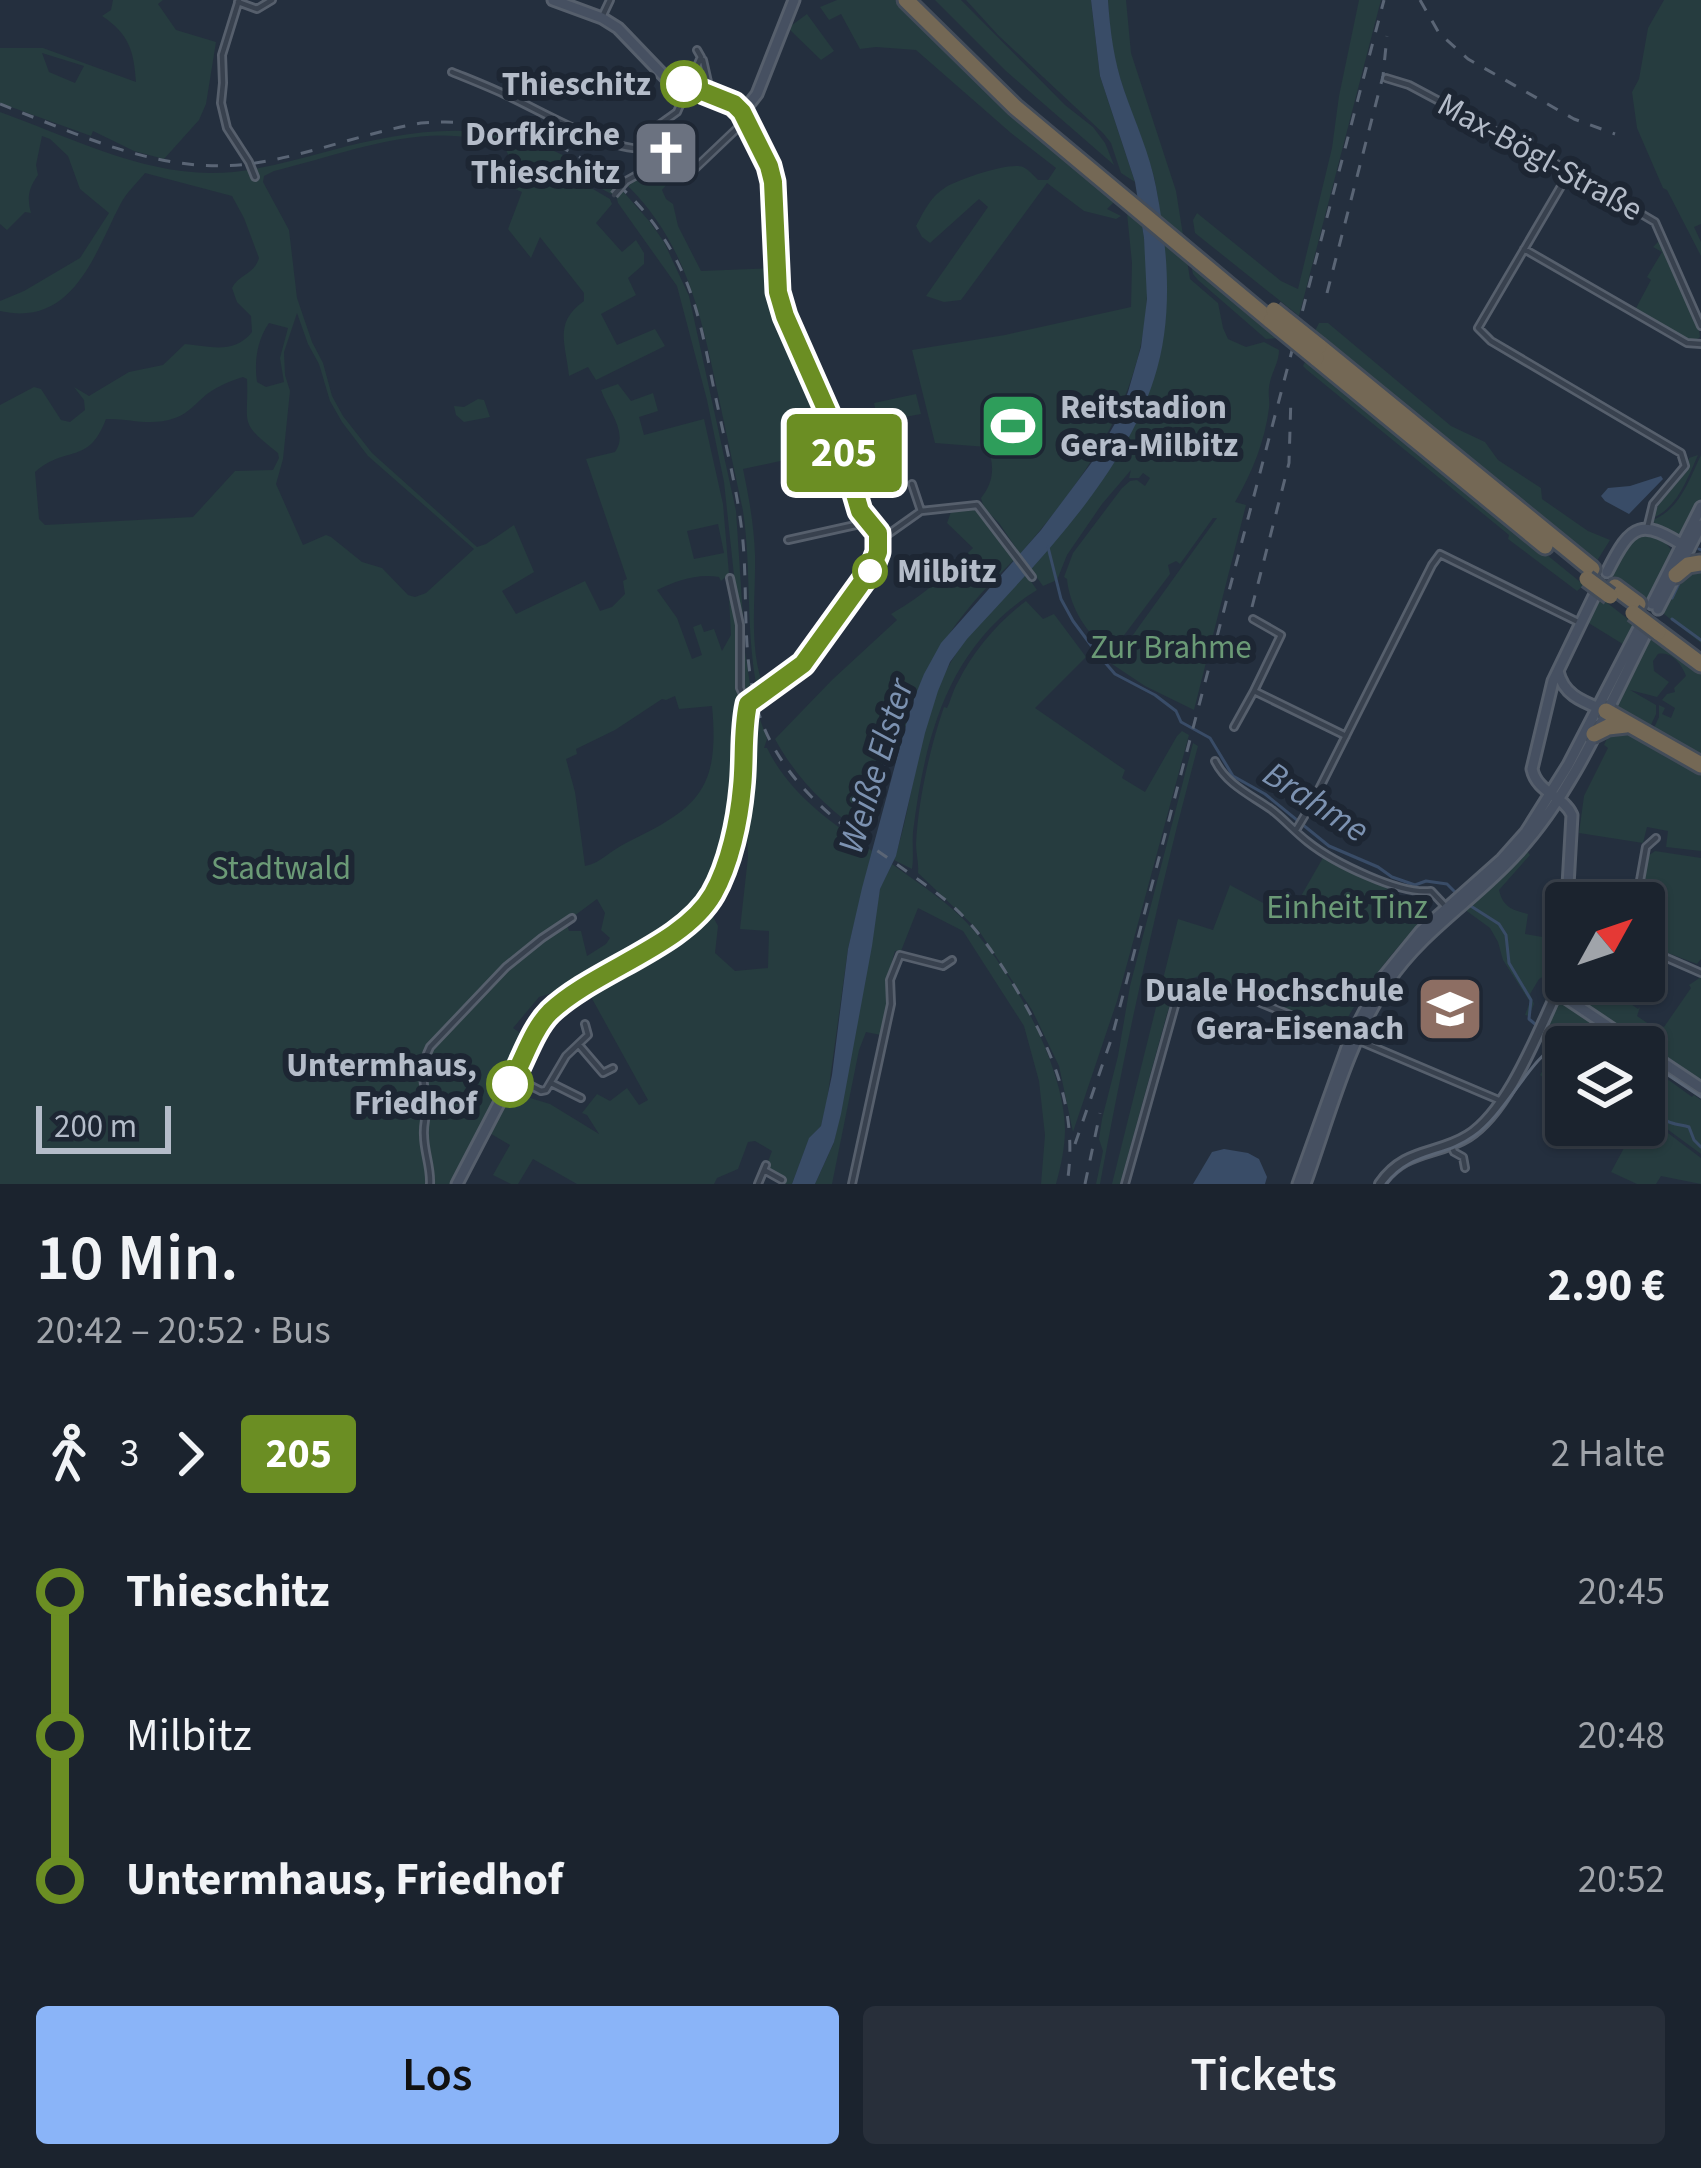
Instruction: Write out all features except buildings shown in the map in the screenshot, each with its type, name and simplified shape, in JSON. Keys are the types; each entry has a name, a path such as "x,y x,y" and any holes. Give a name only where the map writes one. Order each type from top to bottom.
{"highway":[{"path":"906,0 1015,106 1701,664"},
{"path":"921,0 1113,184"},
{"path":"1676,575 1691,555"},
{"path":"1648,618 1701,651"},
{"path":"1594,734 1610,717 1701,765"}],"main road":[{"path":"457,1184 544,1017 670,934 714,892 742,793 748,704 803,664 866,577 880,540 857,503 828,409 782,304 773,182 744,115 734,104 664,77 618,28 602,18 553,0"},
{"path":"744,115 758,94 794,0"},
{"path":"1691,555 1701,507"},
{"path":"1648,618 1691,555 1701,525"},
{"path":"1568,882 1573,818 1559,797 1532,773 1558,668 1622,542 1632,533 1647,529 1663,533 1691,555"},
{"path":"1302,1184 1370,998 1421,931 1462,898 1559,797 1610,717 1648,618 1676,575"},
{"path":"1558,668 1568,692 1610,717"},
{"path":"1550,692 1561,684"},
{"path":"1559,797 1594,734"},
{"path":"1571,1002 1608,1026"},
{"path":"1665,1064 1701,1088"}],"street":[{"path":"255,177 226,128 220,103 222,55 239,1 257,9 272,0"},
{"path":"602,18 610,0"},
{"path":"697,50 711,95"},
{"path":"614,195 626,181 652,166 656,127 677,112 701,57"},
{"path":"452,73 568,127 637,150 652,148"},
{"name":"Max-Bögl-Straße","path":"1386,78 1408,85 1655,222 1701,326"},
{"path":"683,180 744,115"},
{"path":"1570,172 1478,328 1491,341 1681,453 1685,466 1653,504 1647,529"},
{"path":"1524,249 1687,343 1701,344"},
{"path":"912,484 921,512"},
{"path":"880,540 921,512 976,505 1032,577"},
{"path":"788,540 868,522"},
{"path":"1296,829 1440,554 1580,623"},
{"path":"730,578 740,625 740,688 748,704"},
{"path":"1234,728 1281,635 1252,619"},
{"path":"1254,691 1346,736"},
{"path":"1215,761 1228,780 1324,853 1414,892 1431,891 1448,910"},
{"path":"1640,882 1646,847 1656,838"},
{"path":"430,1184 421,1078 430,1047 506,968 572,919"},
{"path":"852,1184 891,1004 890,980 900,956 943,966 952,959"},
{"path":"1665,958 1701,973"},
{"path":"1125,1184 1176,1002 1197,983 1210,982 1501,1101"},
{"path":"1380,1184 1411,1156 1466,1138 1479,1128 1501,1101 1551,1002"},
{"path":"514,1077 546,1090 566,1056 588,1035 585,1024"},
{"path":"579,1045 603,1075 613,1068"},
{"path":"551,1082 581,1098"},
{"path":"1450,1143 1463,1156 1465,1168"},
{"path":"758,1184 765,1168 782,1180"}],"green space":[{"path":"113,0 163,0 158,4 176,30 216,42 199,120 164,159 0,103 0,48 43,48 136,82 128,44 102,16 111,10","holes":["42,53 84,66 75,83 49,72"]},
{"path":"837,0 895,0 987,91 1101,189 1114,202 1107,209 1121,216 1116,219 1084,211 1047,183 961,300 944,302 926,296 988,207 979,199 930,243 916,226 936,195 996,169 1023,167 1038,180 1048,180 1056,168 916,50 860,49 841,14 829,20 820,7"},
{"path":"935,0 961,0 1093,127 1114,165 1006,71"},
{"path":"966,0 1091,0 1100,76 1135,182 1121,173 1103,133"},
{"name":"Zur Brahme","path":"1108,0 1126,0 1131,53 1176,191 1190,279 1218,303 1228,339 1246,347 1264,342 1279,350 1261,445 1235,502 1246,505 1194,710 1112,664 1217,518 1180,564 1168,565 1170,574 1113,650 1081,620 1064,577 1073,553 1122,488 1137,480 1145,486 1150,478 1143,473 1129,478 1131,470 1067,555 1057,580 1043,586 1030,568 1117,454 1138,415 1163,331 1166,283 1157,190 1118,73"},
{"path":"1359,0 1381,0 1299,316 1195,233 1193,220 1197,213 1281,281 1298,289 1332,148"},
{"path":"1664,0 1701,0 1701,224 1694,227 1701,256 1637,128 1632,92 1639,79 1648,28"},
{"path":"807,14 834,51 821,60 788,28"},
{"name":"Stadtwald","path":"0,112 130,160 211,173 256,169 414,134 498,134 562,155 617,188 613,195 569,175 610,199 612,204 596,223 622,252 636,240 644,253 644,264 628,278 636,295 601,314 617,345 655,329 665,346 596,380 588,367 569,376 564,344 568,318 584,301 584,293 540,237 531,258 508,229 522,192 499,182 508,154 505,148 448,136 390,141 274,171 263,182 289,230 297,298 343,416 372,453 477,547 514,525 534,572 502,591 516,614 585,581 600,611 625,594 623,581 627,579 586,459 615,452 619,445 619,429 601,390 618,384 631,401 653,393 658,411 639,417 644,435 704,419 723,504 729,574 721,581 719,577 695,577 657,590 677,618 692,659 702,655 693,627 701,624 704,632 714,629 722,651 731,635 729,598 767,739 764,748 813,806 872,851 848,949 821,1126 809,1139 792,1184 783,1184 785,1179 766,1167 772,1151 755,1141 748,1142 738,1169 714,1184 577,1184 533,1159 518,1184 511,1184 493,1175 510,1145 481,1128 451,1184 0,1184 0,405 34,387 41,389 61,420 70,422 85,410 74,387 89,396 129,372 163,365 185,344 237,344 252,332 251,316 237,302 232,288 259,258 232,196 145,173 123,199 91,263 64,297 25,313 0,311 0,301 80,258 109,213 80,189 68,156 42,136 38,175 29,194 31,213 25,212 7,230 0,224","holes":["297,313 342,422 368,456 474,549 426,593 408,595 382,568 362,562 326,535 303,545 276,484 290,391 284,352","269,323 288,328 280,358 284,382 266,387 257,382 262,337","247,379 248,421 278,453 273,470 235,471 193,517 45,525 39,519 35,472 84,449 106,419 166,421 233,380","718,524 724,553 694,559 687,531","675,696 679,709 712,706 714,735 707,777 699,793 671,819 585,866 566,759 662,699","747,828 740,929 769,931 768,968 735,971 715,953 718,926 707,898 732,836","597,899 605,913 601,930 610,938 606,944 587,956 581,931 569,931 566,922","589,968 594,970 600,985 590,995 648,1100 639,1105 627,1088 610,1101 597,1094 582,1113 599,1134 550,1104 501,1089 529,1039 513,1028 539,997 556,992"]},
{"path":"658,141 674,143 685,163 662,190 673,204 678,226 701,271 773,268 778,303 840,448 743,469 754,544 754,639 764,688 758,693 743,511 703,330 676,254 628,186 655,164"},
{"path":"621,189 664,242 689,296 736,511 743,617 736,594 724,482 677,286 618,203 616,195"},
{"name":"Reitstadion Gera-Milbitz","path":"1127,213 1142,225 1147,274 1145,320 1136,363 1102,443 1020,554 984,508 981,498 992,473 987,447 935,443 912,350 1131,307"},
{"path":"1659,241 1699,330 1700,337 1693,342 1635,310 1662,252 1653,247"},
{"path":"1191,265 1278,338 1266,339 1198,280"},
{"path":"1319,323 1328,323 1451,426 1485,442 1498,460 1541,488 1542,499 1588,531 1610,540 1595,564 1314,333"},
{"path":"1305,362 1584,585 1577,591 1508,539 1509,535 1307,370"},
{"path":"916,394 921,414 878,422 874,403"},
{"path":"484,400 490,417 464,422 456,415 454,406 464,407"},
{"path":"1698,455 1675,500 1653,518 1689,458"},
{"path":"1701,455 1701,498 1684,533 1666,532 1653,520 1677,501"},
{"path":"971,508 984,516 1015,559 973,603 942,646 918,693 899,751 887,745 866,836 815,793 775,739 897,620 891,614 973,548 947,523 952,509"},
{"path":"1641,535 1659,539 1672,552 1649,602 1609,573 1628,541"},
{"path":"1701,567 1701,643 1660,611 1683,571"},
{"path":"1025,573 1037,590 982,637 962,665 934,727 918,796 912,869 894,860 940,683 977,626"},
{"path":"1597,595 1637,626 1626,646 1587,622"},
{"path":"1026,601 1043,619 1054,614 1086,657 1035,708 1125,770 1122,778 1145,792 1177,736 1182,731 1189,735 1117,1001 1073,1132 1059,1066 1032,1010 979,931 918,873 919,810 944,707 979,648"},
{"path":"1648,634 1701,673 1701,762 1653,730 1659,705 1665,708 1662,714 1671,718 1675,708 1662,700 1686,676 1672,657 1658,654 1653,661 1654,671 1669,682 1657,697 1630,690 1656,705 1650,727 1615,705"},
{"path":"1612,728 1622,728 1701,768 1701,851 1666,847 1668,831 1647,827 1643,843 1579,833 1584,796 1608,748 1604,745"},
{"path":"1193,743 1198,746 1144,964 1100,1184 1096,1184 1103,1151 1099,1139 1102,1119 1130,986"},
{"path":"897,809 890,852 876,882 879,853"},
{"path":"1527,851 1530,855 1499,890 1509,907 1528,914 1525,934 1545,937 1545,976 1530,994 1534,1004 1529,1016 1525,1015 1530,1002 1503,960 1490,928 1464,909"},
{"path":"1655,851 1701,858 1701,959 1697,964 1665,952 1665,882 1643,882 1648,856"},
{"name":"Einheit Tinz","path":"1324,856 1392,886 1385,901 1424,918 1378,972 1340,1031 1204,975 1184,984 1167,1014 1120,1184 1112,1184 1178,919 1213,930 1230,885 1289,917"},
{"path":"892,864 943,901 977,934 1030,1014 1062,1103 1065,1136 1056,1184 1041,1184 1045,1135 1039,1081 1024,1026 963,931 918,908 901,951 895,951 881,1035 866,1032 859,1050 832,1184 815,1184 834,1142 880,888"},
{"path":"1701,977 1701,1085 1665,1061 1665,1026 1689,985"},
{"path":"1566,1002 1602,1026 1545,1026 1545,1042 1538,1039 1555,1004"},
{"path":"1577,1002 1628,1002 1640,1007 1637,1016 1652,1026 1613,1026"},
{"path":"1665,1077 1701,1100 1701,1154 1665,1127"},
{"path":"1665,1131 1701,1158 1701,1184 1661,1176 1656,1184 1637,1184 1611,1172 1624,1148 1621,1146 1665,1146"}],"water":[{"path":"1091,0 1108,0 1118,68 1156,187 1167,283 1160,356 1139,416 1099,486 950,662 925,733 896,856 880,889 834,1142 815,1184 792,1184 809,1138 821,1126 848,949 911,706 924,674 941,643 1041,530 1095,458 1117,420 1141,347 1147,299 1144,238 1135,182 1100,76"},
{"path":"1661,476 1629,514 1601,496 1608,488"},
{"path":"1224,1149 1259,1159 1265,1184 1193,1184 1212,1152"}],"waterway":[{"name":"Brahme","path":"1048,547 1061,599 1096,652 1115,674 1155,695 1176,711 1181,722 1210,738 1233,776 1265,794 1329,846 1415,885 1426,881 1447,884 1459,896"},
{"path":"1672,598 1681,579"},
{"path":"1672,619 1701,640"},
{"name":"Brahme","path":"1466,903 1499,924 1506,935 1509,963 1531,1000 1529,1019 1545,1032"},
{"name":"Brahme","path":"1665,1119 1689,1127 1701,1147"}],"tram line":[{"path":"1386,1184 1406,1166 1474,1136 1545,1054"},
{"path":"1665,1073 1701,1097"}],"railway":[{"path":"1075,1144 1112,1037 1384,0"},
{"path":"1420,0 1439,33 1468,59 1574,119 1615,134"},
{"path":"1327,293 1383,76 1387,36"},
{"path":"0,104 122,150 216,166 271,160 421,123 504,128 578,156 639,206 664,238 684,276 704,341 739,508 747,646 762,722 773,746 808,794 948,902 1000,964 1040,1034 1059,1081 1069,1131 1067,1184"},
{"path":"1252,607 1289,463 1291,396"},
{"path":"1085,1184 1100,1113"}],"bus line":[{"name":"205","path":"510,1084 544,1017 670,934 706,904 717,888 737,819 748,704 803,664 866,577 878,552 878,533 860,511 838,436 778,292 769,166 739,108 684,84"}],"place":[{"name":"Thieschitz","path":"684,84"},
{"name":"Dorfkirche Thieschitz","path":"666,153"},
{"name":"Reitstadion Gera-Milbitz","path":"1013,426"},
{"name":"Milbitz","path":"870,571"},
{"name":"Duale Hochschule Gera-Eisenach","path":"1450,1009"},
{"name":"Untermhaus, Friedhof","path":"510,1084"}],"water label":[{"name":"Weiße Elster","path":"876,766"}]}
